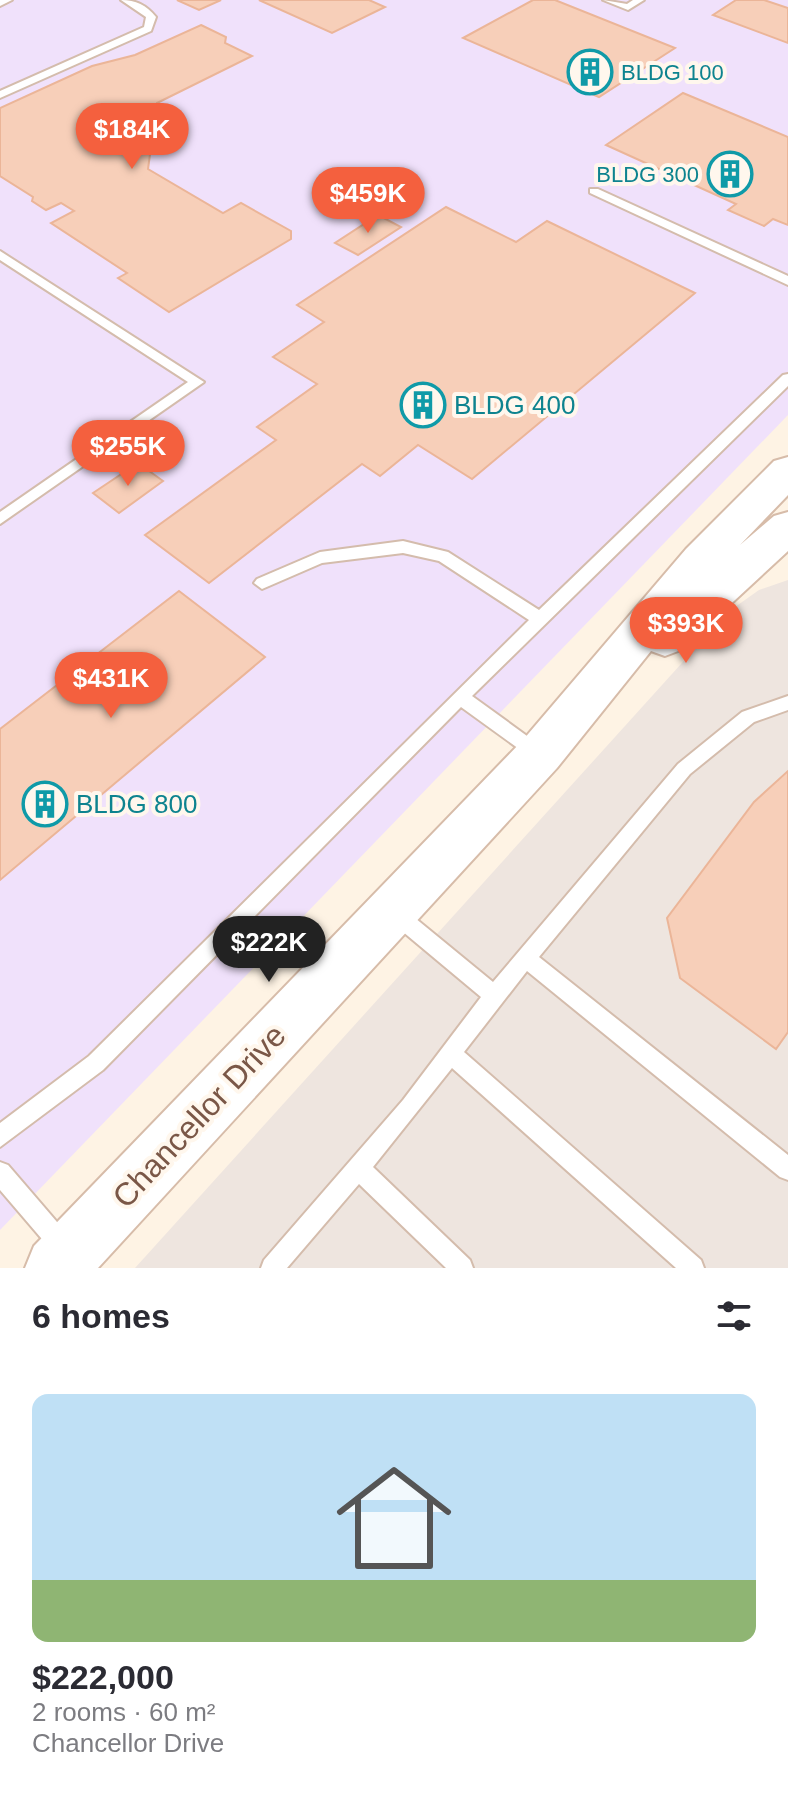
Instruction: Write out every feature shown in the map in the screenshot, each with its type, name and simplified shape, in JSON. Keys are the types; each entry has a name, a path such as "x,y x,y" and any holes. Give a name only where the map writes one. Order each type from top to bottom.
{"street":[{"name":"Chancellor Drive","path":"62,1261 540,754 701,560 788,472"},
{"name":"Chancellor Drive","path":"540,754 788,527"},
{"path":"730,578 788,558"}],"lane":[{"path":"0,3 7,0"},
{"path":"0,95 148,29 151,17 145,10 126,0"},
{"path":"608,0 628,7 639,0"},
{"path":"594,191 788,281"},
{"path":"0,255 197,382 0,519"},
{"path":"0,1136 96,1063 460,697 788,378"},
{"path":"262,583 320,558 403,547 443,556 540,619"},
{"path":"460,697 540,754"},
{"path":"272,1268 358,1168 494,996 684,769 748,717 788,703"},
{"path":"392,911 494,996"},
{"path":"527,959 788,1169"},
{"path":"451,1054 693,1268"},
{"path":"358,1168 462,1268"},
{"path":"0,1173 62,1261"}],"shaded area":[{"path":"0,0 788,0 788,415 0,1230"},
{"path":"788,580 788,1268 135,1268 728,612 759,590"}],"building":[{"path":"177,0 221,0 199,10"},
{"path":"259,0 369,0 385,7 332,33"},
{"name":"BLDG 100","path":"533,0 555,0 675,48 599,97 463,38"},
{"path":"736,0 764,0 788,8 788,43 713,15"},
{"path":"201,25 226,37 225,43 252,56 157,103 148,169 223,213 241,203 291,231 291,239 169,312 118,278 127,273 51,223 74,211 61,203 46,210 32,201 33,197 0,176 0,108 92,66 135,55"},
{"name":"BLDG 300","path":"683,93 788,137 788,225 773,219 764,226 728,210 736,204 606,145"},
{"name":"BLDG 400","path":"446,207 516,242 547,221 695,293 472,479 418,445 380,476 362,464 209,583 145,535 276,440 257,427 317,384 273,357 324,322 297,305"},
{"path":"378,215 401,227 358,255 335,243"},
{"path":"138,463 163,481 119,513 93,493"},
{"name":"BLDG 800","path":"179,591 265,657 0,880 0,729"},
{"path":"788,771 788,1032 776,1049 680,978 667,918 754,802"}],"place":[{"name":"BLDG 100","path":"590,72"},
{"name":"BLDG 300","path":"730,174"},
{"name":"BLDG 400","path":"423,405"},
{"name":"BLDG 800","path":"45,804"}]}
